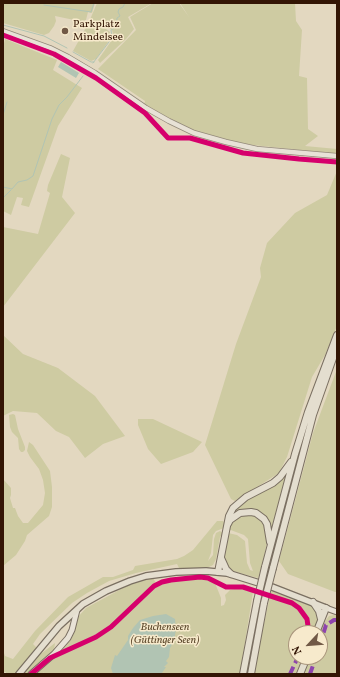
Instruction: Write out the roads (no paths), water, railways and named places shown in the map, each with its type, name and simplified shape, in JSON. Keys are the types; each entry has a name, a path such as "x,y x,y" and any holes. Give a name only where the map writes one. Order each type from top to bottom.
{"highway":[{"path":"243,674 265,567 295,455 308,412 337,335"},
{"path":"251,674 264,603 313,415 337,347"},
{"path":"218,572 229,516 236,504 280,478 288,468 295,455"},
{"path":"227,525 230,520 240,513 256,513 264,519 267,524 270,547"},
{"path":"221,554 223,565 231,574"},
{"path":"313,602 319,611 321,620"},
{"path":"319,625 326,608"}],"main road":[{"path":"19,674 52,634 78,609 106,591 130,580 146,576 176,572 218,572 231,574 272,587 337,612"},
{"path":"31,674 50,658 68,638 78,609"}],"street":[{"path":"3,32 50,48 68,57 95,73 146,108 194,133 257,149 337,156"}],"waterway":[{"path":"44,5 91,12 94,3"},
{"path":"93,63 112,38 111,30 116,27 117,18 120,16 118,12 119,9 123,7 125,3"},
{"path":"3,25 44,36 67,48"},
{"path":"73,52 91,62 94,62"},
{"path":"3,187 12,189 18,182 27,180 33,176 52,119 59,105 83,76"},
{"path":"3,115 7,102"},
{"path":"3,198 11,190"}],"place":[{"name":"Parkplatz Mindelsee","path":"65,31"}],"park label":[{"name":"Buchenseen (Güttinger Seen)","path":"165,634"}]}
